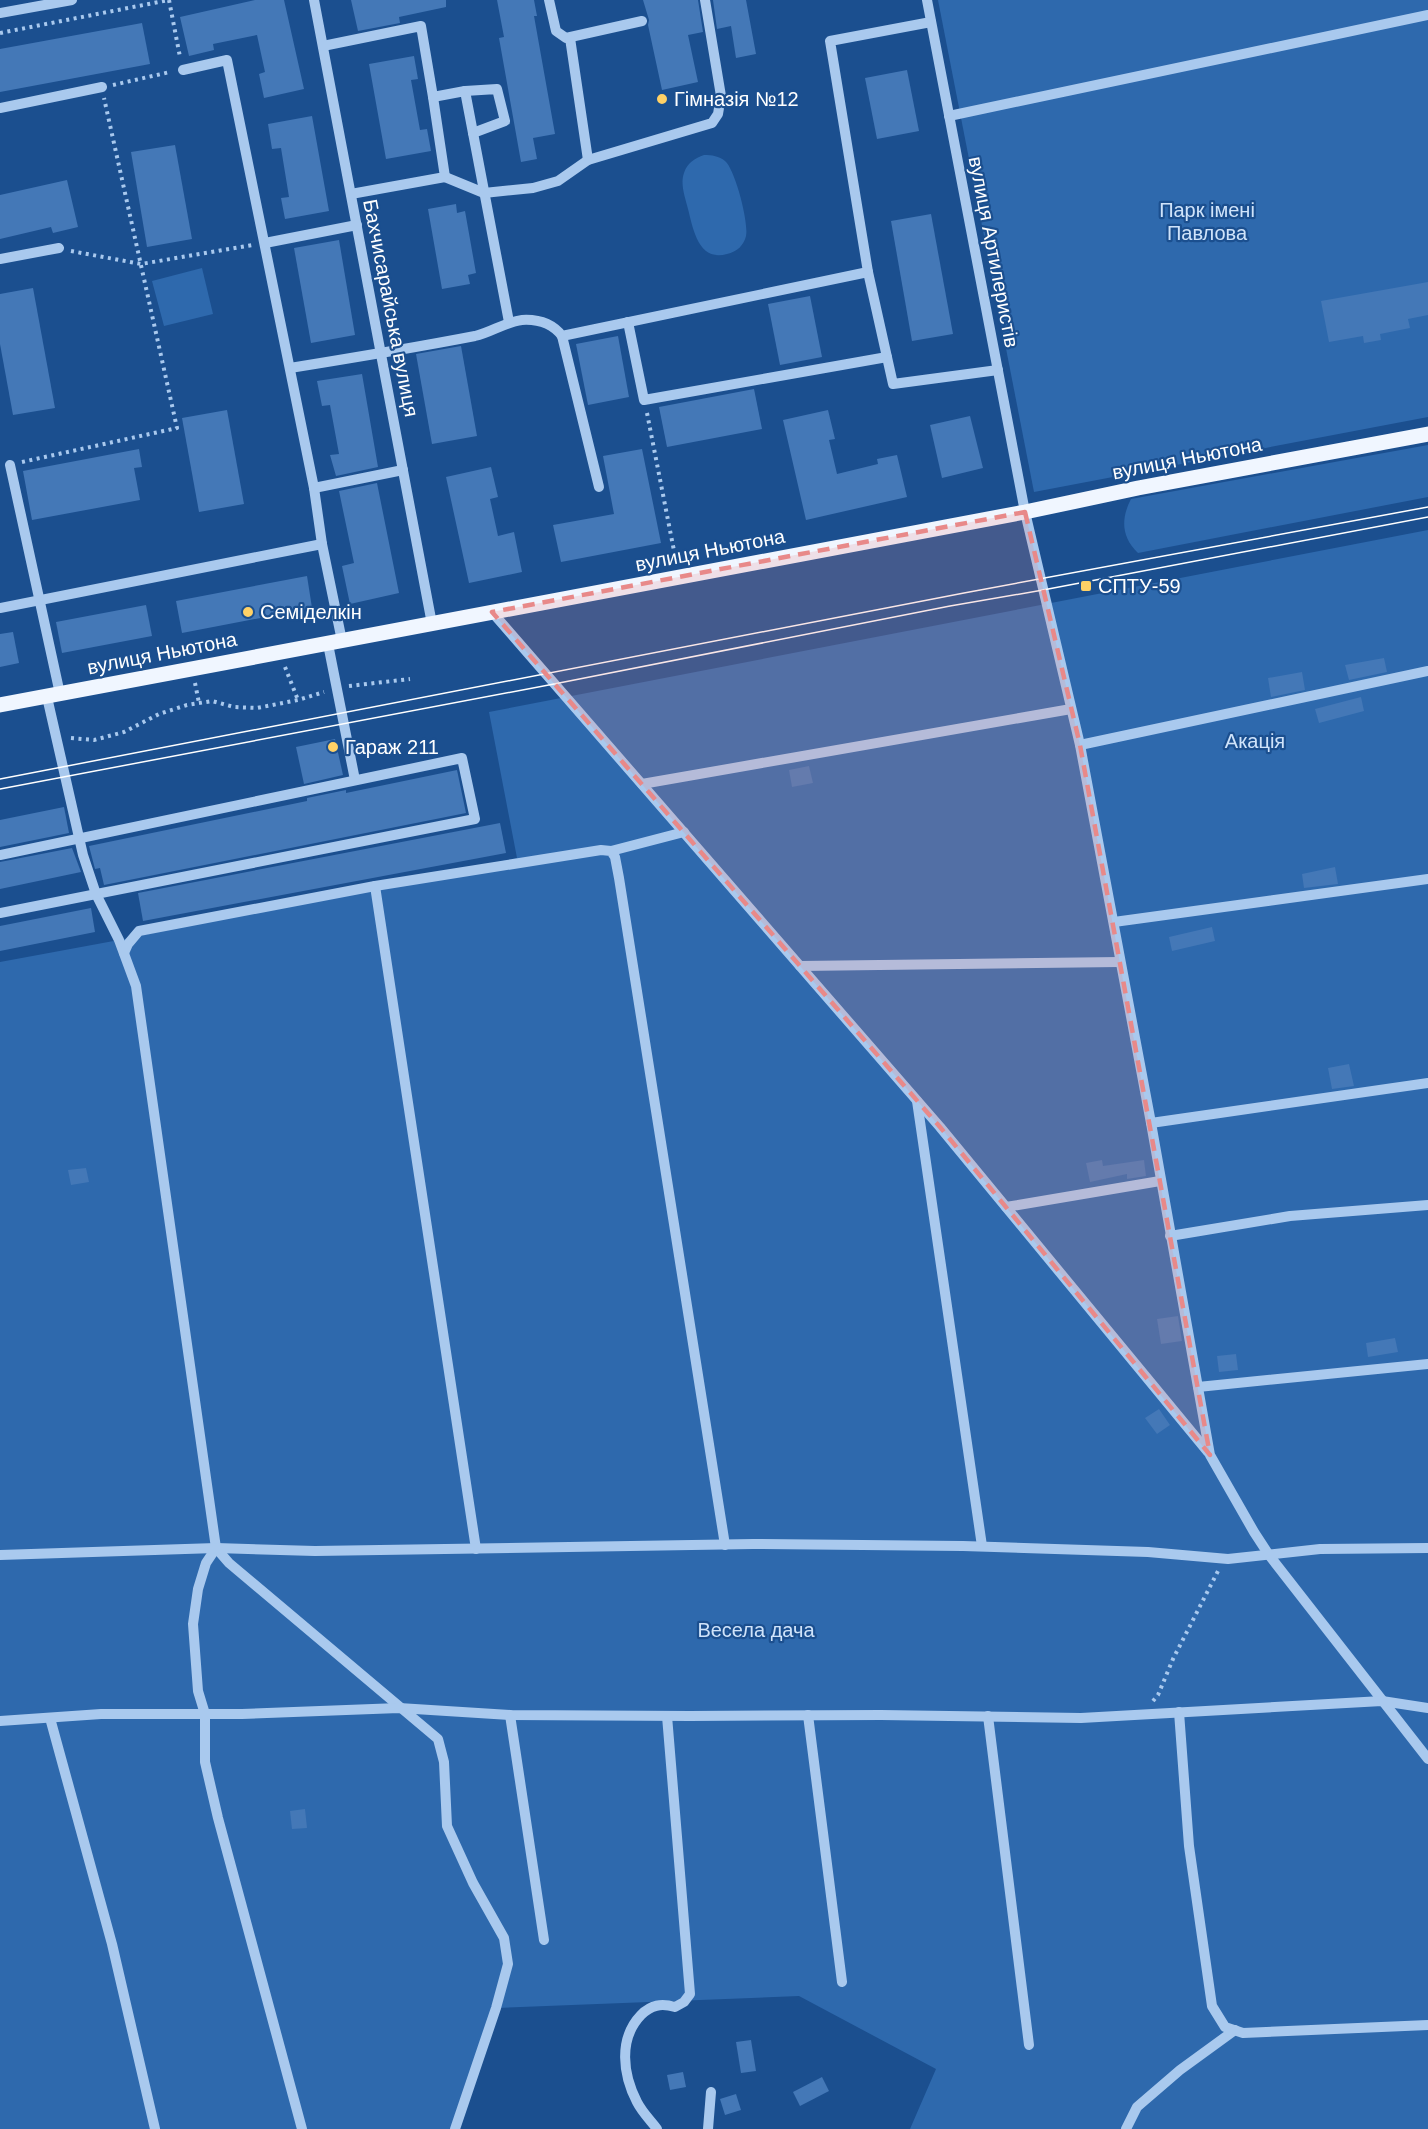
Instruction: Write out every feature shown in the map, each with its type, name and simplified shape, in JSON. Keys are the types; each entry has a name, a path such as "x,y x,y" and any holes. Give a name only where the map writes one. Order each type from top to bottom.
{"main road":[{"name":"вулиця Ньютона","path":"0,705 1428,434"}],"street":[{"path":"0,13 72,0"},
{"name":"Бахчисарайська вулиця","path":"314,0 432,624"},
{"path":"549,0 556,31 560,36 570,38 642,21"},
{"path":"351,194 445,177 484,193 533,188 558,182 588,160 712,123 716,119 721,96 705,0"},
{"name":"вулиця Артилеристів","path":"927,0 1025,512 1080,745 1210,1455"},
{"path":"949,116 1428,15"},
{"path":"931,22 830,41 868,272 893,384 998,370"},
{"path":"323,46 421,26 445,177"},
{"path":"570,38 588,160"},
{"path":"183,70 227,60 314,488 335,642 336,688 355,780"},
{"path":"0,108 102,87"},
{"path":"433,97 465,91 497,89 505,121 473,133"},
{"path":"465,91 508,322"},
{"path":"265,243 357,225"},
{"path":"0,259 59,248"},
{"path":"562,336 868,272"},
{"path":"290,368 381,354 488,333 508,322 540,320 556,329 562,336 599,487"},
{"path":"628,322 644,400 887,357"},
{"path":"10,465 40,600 53,695 56,737 79,838 96,894 124,953 136,986 216,1548 230,1563 438,1739 444,1762 447,1826 473,1883 504,1938 508,1964 496,2008 455,2129"},
{"path":"314,488 403,470"},
{"path":"0,608 322,544"},
{"path":"492,612 917,1101 1210,1455 1269,1555 1428,1760"},
{"path":"1080,745 1428,671"},
{"path":"642,783 1071,709"},
{"path":"0,855 462,758 475,819 0,913"},
{"path":"124,953 139,931 375,886 611,850 684,832"},
{"path":"611,850 620,878 725,1545"},
{"path":"1114,922 1428,879"},
{"path":"375,886 476,1549"},
{"path":"800,966 1120,962"},
{"path":"1151,1123 1428,1083"},
{"path":"917,1101 982,1546"},
{"path":"1006,1207 1160,1182"},
{"path":"1170,1236 1290,1215 1428,1205"},
{"path":"1198,1387 1428,1364"},
{"path":"0,1555 216,1548 315,1551 725,1545 982,1546 1148,1552 1227,1559 1320,1549 1428,1548"},
{"path":"216,1548 206,1563 193,1624 198,1691 205,1714 205,1762 215,1807 302,2129"},
{"path":"0,1721 101,1714 205,1714 399,1708 510,1715 1081,1718 1382,1701 1428,1708"},
{"path":"1179,1712 1189,1846 1212,2006 1225,2027 1243,2033 1428,2025"},
{"path":"510,1715 544,1940"},
{"path":"808,1715 842,1982"},
{"path":"657,2129 638,2103 629,2080 625,2043 633,2023 650,2006 675,2007 684,2002 690,1994 667,1716"},
{"path":"988,1716 1029,2045"},
{"path":"50,1718 112,1944 155,2129"},
{"path":"1126,2129 1137,2107 1180,2070 1235,2030"},
{"path":"708,2129 711,2092"}],"path":[{"path":"0,33 169,0 183,70 102,87 177,428 10,465"},
{"path":"59,248 141,264 265,243"},
{"path":"644,400 679,577"},
{"path":"279,652 298,700"},
{"path":"56,737 94,740 124,732 159,714 212,701 234,707 257,708 298,700 336,688 410,678"},
{"path":"1140,1715 1158,1695 1173,1659 1218,1571 1227,1559"}],"highlighted area":[{"path":"1025,512 1080,745 1210,1455 940,1127 492,612"}],"green space":[{"name":"Парк імені Павлова","path":"938,0 1428,0 1428,417 1034,492"},
{"path":"704,155 725,161 737,185 746,236 742,245 731,253 717,255 709,253 698,242 684,195 685,169 692,161"},
{"path":"202,268 213,314 164,326 152,281"},
{"path":"1428,445 1428,497 1138,553 1128,540 1124,527 1125,513 1131,499"},
{"path":"1428,530 1428,2129 910,2129 936,2069 799,1996 497,2008 455,2129 0,2129 0,962 119,940 517,858 489,712"}],"building":[{"path":"255,0 284,0 304,89 264,98 259,74 265,72 257,35 213,44 214,50 189,56 180,17"},
{"path":"351,0 446,0 446,7 399,17 400,23 358,31"},
{"path":"497,0 534,0 537,16 534,16 555,134 533,138 537,159 521,162 499,38 504,37"},
{"path":"643,0 698,0 703,32 688,35 698,82 662,90"},
{"path":"713,0 746,0 756,54 736,58 731,26 717,29"},
{"path":"142,23 150,64 0,92 0,49"},
{"path":"414,56 418,79 411,80 420,130 427,129 431,151 386,159 369,64"},
{"path":"907,70 919,131 877,139 865,78"},
{"path":"312,116 329,211 285,219 281,198 289,197 281,148 272,149 268,124"},
{"path":"175,145 192,239 147,247 131,152"},
{"path":"67,180 78,227 53,233 51,227 0,239 0,195"},
{"path":"456,204 457,213 465,211 476,273 468,275 470,284 442,289 428,209"},
{"path":"931,214 953,334 912,341 891,221"},
{"path":"339,240 355,335 311,343 294,248"},
{"path":"1428,282 1428,315 1408,319 1410,328 1380,334 1381,340 1364,343 1363,336 1329,342 1321,301"},
{"path":"33,288 55,408 13,415 0,344 0,294"},
{"path":"810,296 822,357 780,365 768,304"},
{"path":"618,336 629,397 588,405 576,344"},
{"path":"461,346 477,436 432,444 416,354"},
{"path":"362,374 378,467 336,476 330,455 339,454 330,405 322,406 317,381"},
{"path":"754,389 762,429 667,447 659,407"},
{"path":"227,410 244,504 199,512 182,418"},
{"path":"828,410 835,439 829,440 837,474 878,464 877,459 897,455 907,497 806,520 783,420"},
{"path":"970,416 983,468 942,478 930,425"},
{"path":"139,449 142,467 134,468 140,500 32,520 23,471"},
{"path":"642,449 661,543 561,562 553,525 614,514 603,456"},
{"path":"491,467 498,497 490,499 498,536 514,532 522,572 469,583 446,477"},
{"path":"377,483 399,593 350,604 342,566 354,563 339,491"},
{"path":"307,576 312,608 182,633 176,601"},
{"path":"146,605 152,636 62,653 56,622"},
{"path":"13,632 19,663 0,667 0,634"},
{"path":"1384,658 1387,672 1349,680 1345,665"},
{"path":"1302,672 1305,690 1271,697 1268,678"},
{"path":"1361,697 1364,711 1319,723 1315,709"},
{"path":"335,739 343,775 304,784 296,747"},
{"path":"809,766 813,783 792,787 789,770"},
{"path":"457,770 466,813 104,885 100,868 95,869 89,846 307,801 307,798 346,790 346,793"},
{"path":"64,807 69,833 0,847 0,820"},
{"path":"500,823 506,853 143,921 138,893"},
{"path":"72,848 81,872 0,889 0,862"},
{"path":"1335,867 1338,884 1304,888 1302,874"},
{"path":"91,908 95,932 0,951 0,926"},
{"path":"1212,927 1215,941 1172,951 1169,937"},
{"path":"1349,1064 1354,1086 1332,1089 1328,1068"},
{"path":"1102,1160 1103,1166 1144,1160 1146,1176 1127,1179 1127,1174 1090,1182 1086,1163"},
{"path":"86,1168 89,1182 71,1185 68,1170"},
{"path":"1178,1316 1182,1341 1161,1344 1157,1319"},
{"path":"1395,1338 1398,1352 1368,1357 1366,1343"},
{"path":"1236,1354 1238,1370 1219,1372 1217,1356"},
{"path":"1159,1409 1170,1425 1157,1434 1145,1418"},
{"path":"305,1809 307,1828 292,1829 290,1811"},
{"path":"751,2040 756,2071 741,2073 736,2042"},
{"path":"683,2072 686,2087 670,2090 667,2075"},
{"path":"822,2077 829,2091 800,2106 793,2092"},
{"path":"736,2094 741,2110 725,2115 720,2099"}],"tram line":[{"path":"0,779 964,593 1428,507"},
{"path":"0,789 950,606 1428,517"}],"place":[{"name":"Гімназія №12","path":"662,99"},
{"name":"СПТУ-59","path":"1086,586"},
{"name":"Семіделкін","path":"248,612"},
{"name":"Гараж 211","path":"333,747"}],"park label":[{"name":"Акація","path":"1255,741"},
{"name":"Весела дача","path":"756,1630"}]}
